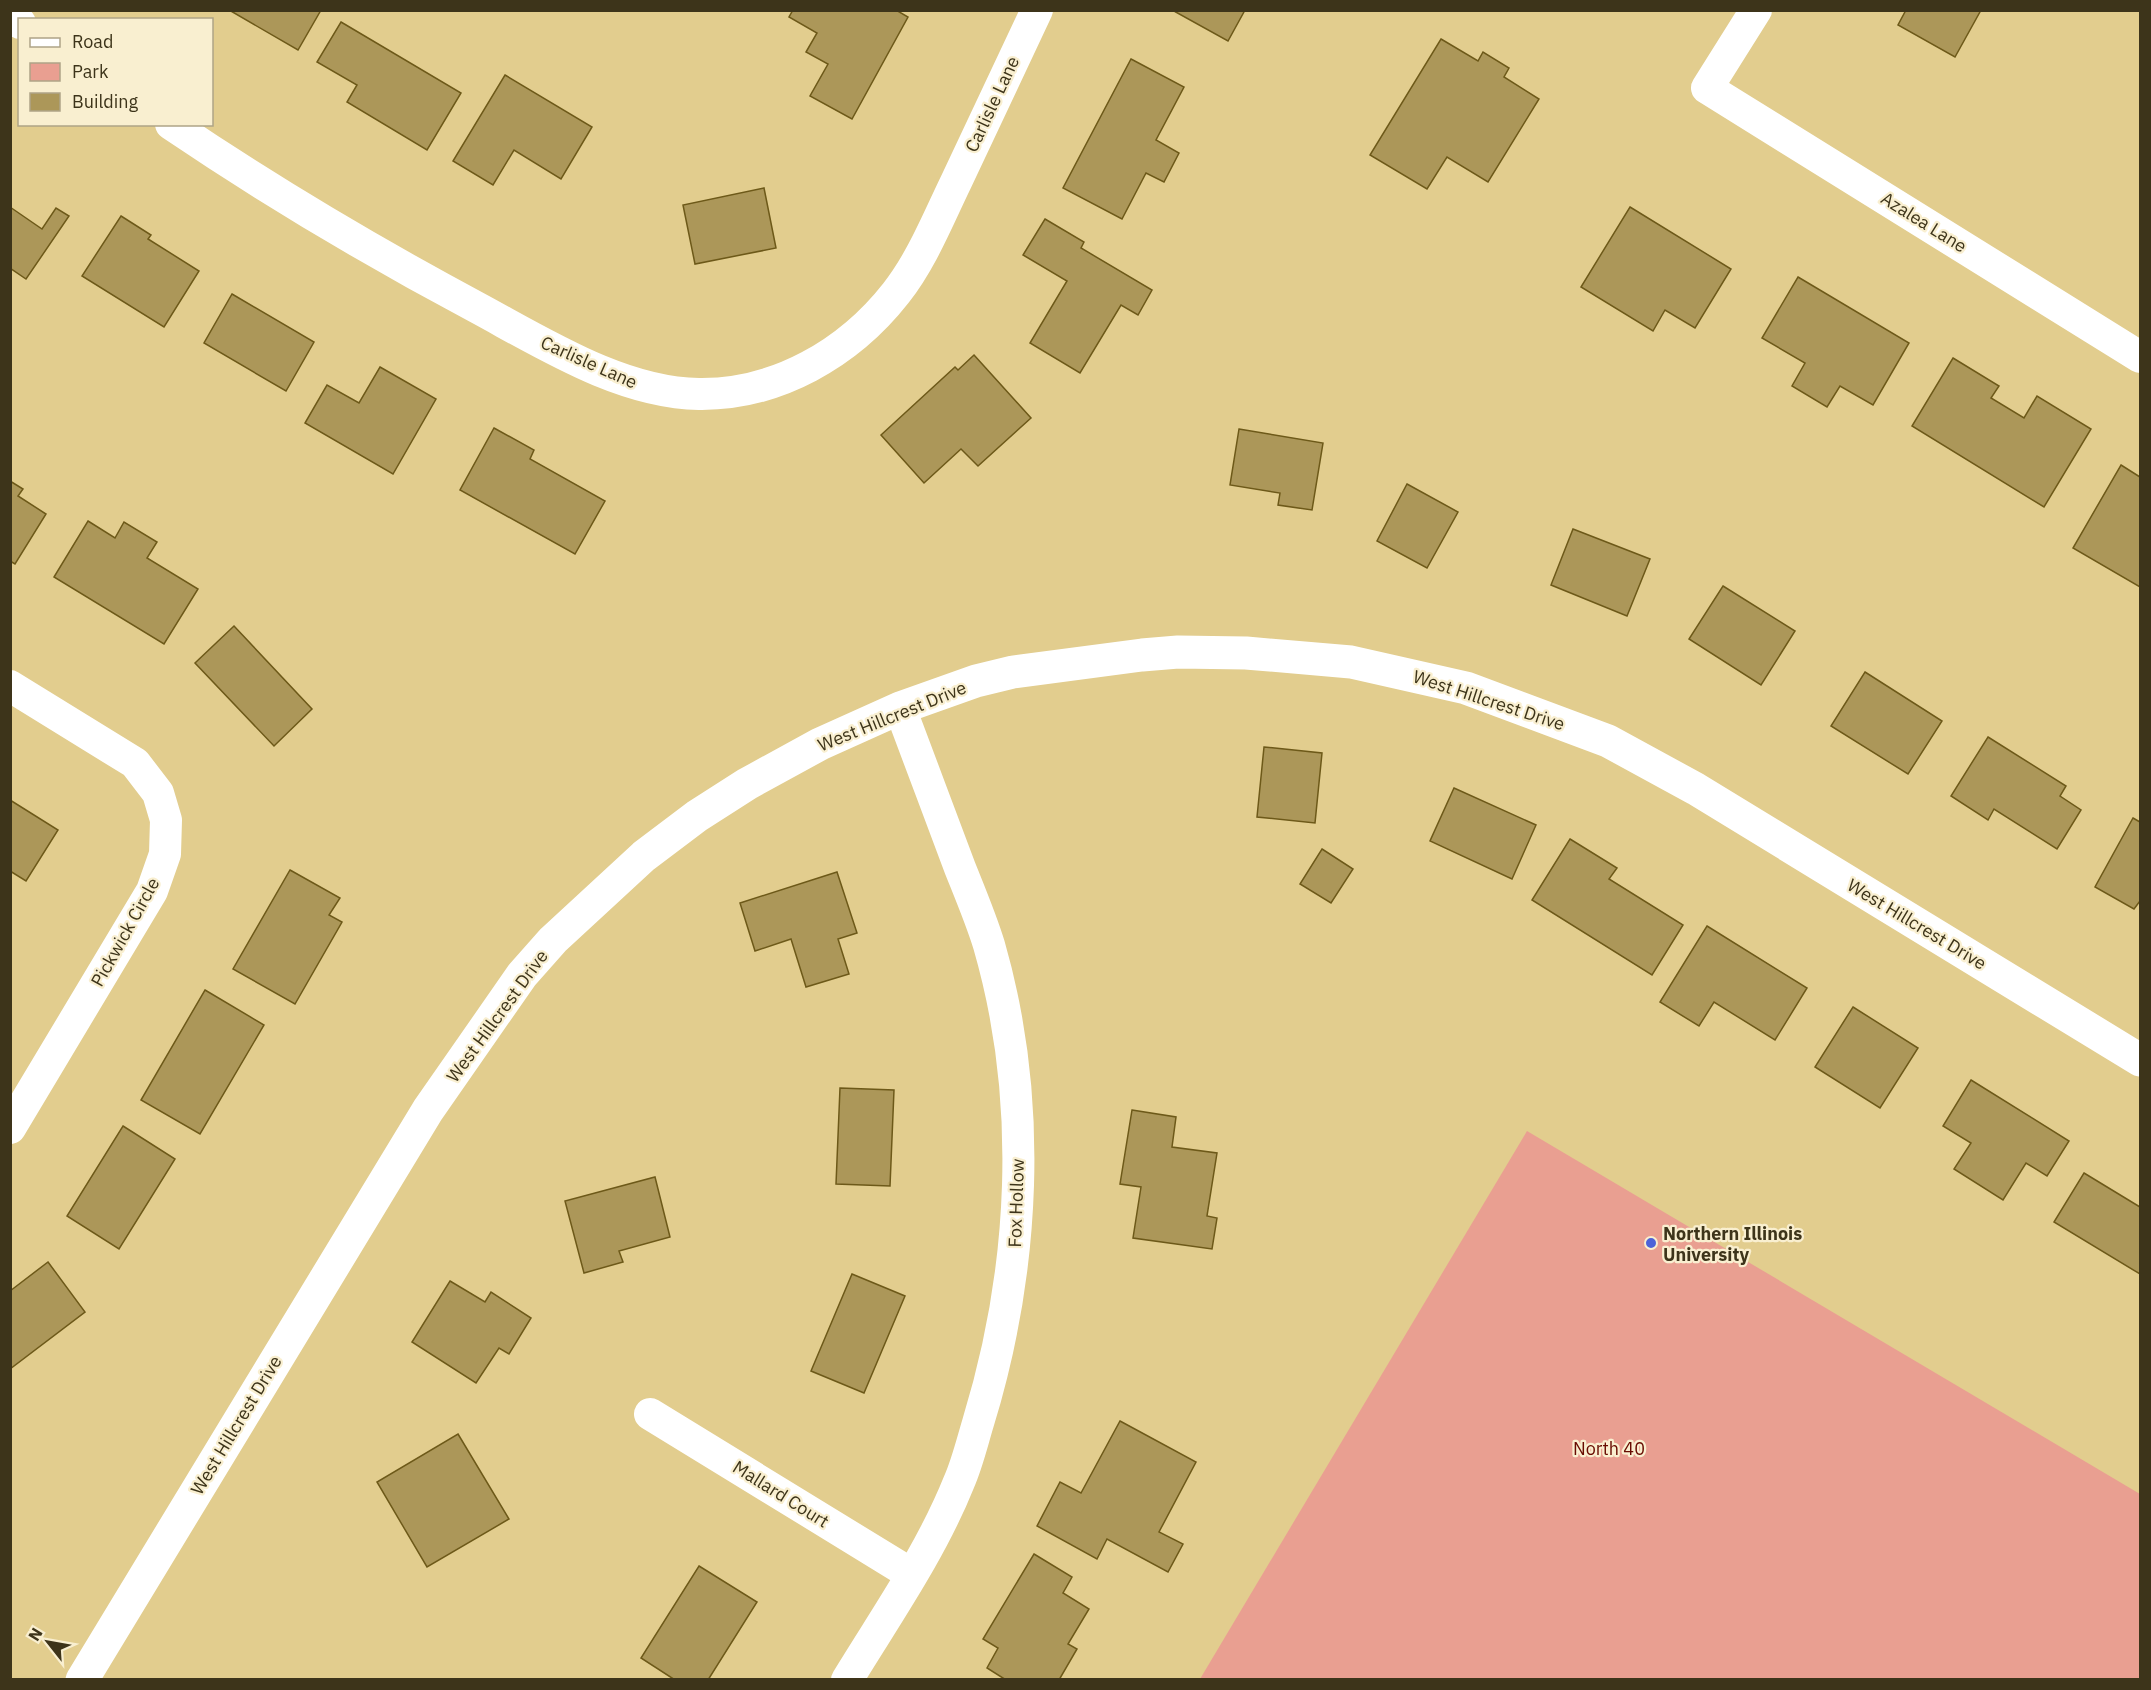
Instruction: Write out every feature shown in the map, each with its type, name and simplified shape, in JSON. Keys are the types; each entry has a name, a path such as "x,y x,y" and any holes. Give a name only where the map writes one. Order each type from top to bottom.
{"street":[{"name":"Carlisle Lane","path":"174,126 272,192 395,263 539,341 631,384 658,390 699,394 731,391 772,382 807,369 841,348 872,321 898,291 923,250 1037,10"},
{"name":"Azalea Lane","path":"1756,10 1707,88 2140,357"},
{"name":"West Hillcrest Drive","path":"82,1680 428,1110 522,975 554,940 644,856 698,816 747,784 820,744 900,708 976,681 1013,672 1178,652 1246,653 1351,663 1415,675 1466,688 1608,741 1686,783 2140,1060"},
{"name":"Pickwick Circle","path":"10,686 135,763 158,793 166,820 165,854 152,891 10,1128"},
{"name":"Fox Hollow","path":"847,1680 911,1574 959,1482 992,1378 1013,1269 1018,1132 1008,1033 989,945 900,708"},
{"name":"Mallard Court","path":"650,1414 911,1574"}],"green space":[{"name":"North 40","path":"1527,1131 2140,1494 2140,1679 1200,1679"}],"building":[{"path":"229,10 321,10 298,50"},
{"path":"793,10 896,10 908,17 852,119 810,96 828,64 806,52 817,33 789,17"},
{"path":"1172,10 1245,10 1228,41"},
{"path":"1906,10 1981,10 1955,57 1898,25"},
{"path":"341,22 461,93 427,150 347,102 357,85 317,62"},
{"path":"1441,39 1478,61 1483,52 1509,68 1504,77 1539,99 1488,182 1447,157 1427,189 1370,155"},
{"path":"1131,59 1184,87 1156,140 1179,153 1164,182 1146,173 1122,219 1063,188"},
{"path":"505,75 592,127 561,179 514,150 493,185 453,161"},
{"path":"764,188 776,248 695,264 683,205"},
{"path":"10,207 42,229 56,208 69,216 26,279 10,268"},
{"path":"1630,207 1731,269 1695,328 1665,310 1653,331 1581,287"},
{"path":"121,216 151,235 148,239 199,271 164,327 82,276"},
{"path":"1045,219 1084,242 1081,248 1152,290 1138,315 1121,305 1080,373 1030,343 1067,281 1023,255"},
{"path":"1798,277 1909,343 1873,405 1840,386 1827,407 1792,386 1805,363 1762,338"},
{"path":"232,294 314,342 286,391 204,343"},
{"path":"974,355 1031,418 978,466 961,449 924,483 881,435 955,367 958,370"},
{"path":"1953,358 1999,386 1991,398 2024,418 2037,396 2091,429 2044,507 1912,426"},
{"path":"380,367 436,399 393,474 305,423 327,385 359,403"},
{"path":"494,428 534,450 530,459 605,501 575,554 460,490"},
{"path":"1239,429 1323,443 1312,510 1278,505 1280,493 1230,485"},
{"path":"2121,465 2140,477 2140,587 2073,548"},
{"path":"10,481 23,489 18,496 46,514 15,564 10,561"},
{"path":"1407,484 1458,512 1427,568 1377,541"},
{"path":"88,521 115,538 124,522 157,542 147,558 198,589 164,644 54,577"},
{"path":"1573,529 1650,559 1627,616 1551,585"},
{"path":"1723,586 1795,631 1761,685 1689,639"},
{"path":"234,626 312,709 274,746 195,663"},
{"path":"1865,672 1942,721 1908,774 1831,726"},
{"path":"1988,737 2066,786 2060,796 2081,810 2057,849 1994,809 1988,820 1951,796"},
{"path":"1264,747 1322,753 1315,823 1257,817"},
{"path":"1454,788 1536,825 1512,879 1430,841"},
{"path":"10,800 58,830 26,881 10,871"},
{"path":"2133,818 2140,822 2140,901 2134,909 2095,887"},
{"path":"1570,839 1617,868 1609,879 1683,925 1652,975 1532,900"},
{"path":"1322,849 1353,869 1331,903 1300,884"},
{"path":"290,870 340,898 329,915 342,922 295,1004 233,969"},
{"path":"837,872 857,933 838,939 849,974 806,987 791,939 755,951 740,903"},
{"path":"1707,926 1807,988 1775,1040 1714,1002 1699,1026 1660,1002"},
{"path":"205,990 264,1025 200,1134 141,1100"},
{"path":"1853,1007 1918,1048 1880,1108 1815,1067"},
{"path":"1971,1080 2069,1141 2047,1176 2026,1163 2003,1200 1954,1169 1971,1143 1943,1126"},
{"path":"840,1088 894,1090 890,1186 836,1184"},
{"path":"1132,1110 1176,1117 1172,1147 1217,1153 1207,1216 1217,1218 1212,1249 1133,1238 1141,1187 1120,1184"},
{"path":"123,1126 175,1159 119,1249 67,1216"},
{"path":"2084,1173 2140,1207 2140,1274 2054,1222"},
{"path":"655,1177 670,1237 619,1251 623,1262 584,1273 565,1201"},
{"path":"48,1262 85,1312 10,1369 10,1291"},
{"path":"852,1274 905,1296 864,1393 811,1371"},
{"path":"450,1281 485,1302 491,1292 531,1318 509,1354 499,1348 476,1383 412,1342"},
{"path":"1120,1421 1196,1462 1159,1532 1183,1544 1168,1572 1107,1539 1097,1559 1037,1526 1060,1482 1081,1493"},
{"path":"458,1434 509,1519 427,1567 377,1482"},
{"path":"1034,1554 1072,1577 1063,1593 1089,1609 1068,1644 1077,1649 1059,1680 1006,1680 987,1668 998,1648 983,1639"},
{"path":"699,1566 757,1602 708,1680 675,1680 641,1658"}],"place":[{"name":"Northern Illinois University","path":"1651,1243"}]}
